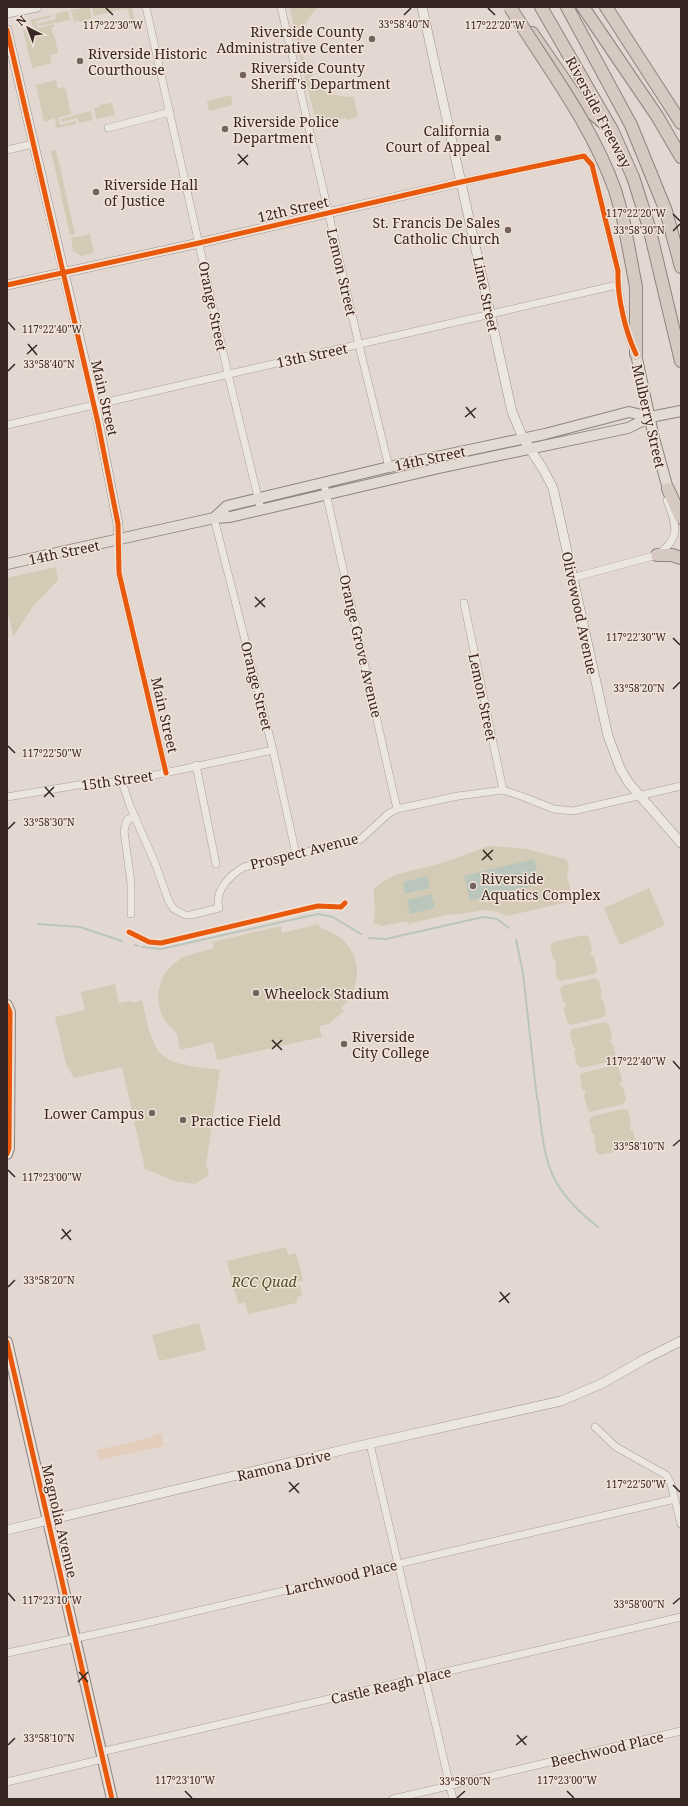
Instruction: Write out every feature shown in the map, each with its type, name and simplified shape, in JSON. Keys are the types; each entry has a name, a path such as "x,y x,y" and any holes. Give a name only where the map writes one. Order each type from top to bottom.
{"highway":[{"path":"510,7 542,46 581,104 612,130"},
{"path":"510,7 579,115 599,151 615,190 623,218 636,287 636,354"},
{"name":"Riverside Freeway","path":"541,7 612,130 633,177 650,227 681,361"},
{"name":"Riverside Freeway","path":"567,7 631,125 666,211 681,267"},
{"path":"583,7 681,157"},
{"path":"606,7 681,123"},
{"path":"668,489 681,518"},
{"path":"657,555 672,555 681,558"}],"main road":[{"name":"Mulberry Street","path":"636,354 663,474 668,489"},
{"name":"14th Street","path":"214,518 227,506 324,484 389,467 523,438 628,412 650,417"},
{"name":"14th Street","path":"7,564 214,518 230,517 349,489 628,428 650,417 676,412"},
{"path":"349,489 363,481 389,474 389,467"},
{"path":"7,1006 10,1012 9,1148 7,1154"},
{"name":"Magnolia Avenue","path":"7,1342 112,1799"}],"street":[{"path":"7,14 37,7"},
{"name":"Orange Street","path":"146,7 228,374 261,510"},
{"name":"Lemon Street","path":"281,7 358,345 389,467"},
{"name":"Lime Street","path":"422,7 512,412 523,438"},
{"name":"Main Street","path":"7,30 95,405 118,524 119,573 166,773"},
{"path":"108,128 170,112"},
{"path":"7,150 33,144"},
{"name":"12th Street","path":"7,285 63,271 199,243 461,182 584,156"},
{"name":"Mulberry Street","path":"584,156 592,165 618,271 617,285 629,340 636,354"},
{"name":"13th Street","path":"7,425 617,285"},
{"name":"Olivewood Avenue","path":"523,438 550,480 553,488 608,736 620,768 640,796 681,843"},
{"name":"Orange Grove Avenue","path":"324,484 397,809"},
{"name":"Mulberry Street","path":"657,555 671,544 674,537 674,518 667,500 668,489"},
{"name":"Orange Street","path":"214,518 273,750 296,854"},
{"path":"572,578 657,555"},
{"name":"Lemon Street","path":"464,603 503,790"},
{"name":"15th Street","path":"7,797 96,782 122,782 196,765 273,750"},
{"name":"Main Street","path":"196,765 216,864"},
{"name":"Prospect Avenue","path":"122,782 130,806 155,863 169,902 174,909 185,915 191,915 219,908 217,900 222,888 235,872 244,867 361,839 388,814 397,809 458,796 503,790 564,811 573,811 681,786"},
{"path":"131,914 131,882 124,831 127,820 135,816"},
{"name":"Ramona Drive","path":"7,1530 370,1444 561,1401 603,1383 645,1359 681,1342"},
{"path":"594,1427 616,1447 666,1475 671,1484 681,1524"},
{"path":"370,1444 453,1799"},
{"name":"Larchwood Place","path":"7,1653 142,1624 675,1499"},
{"name":"Castle Reagh Place","path":"7,1782 102,1756 681,1617"},
{"name":"Beechwood Place","path":"393,1799 681,1731"}],"green space":[{"path":"89,7 92,18 80,22 74,22 71,10"},
{"path":"92,7 132,7 135,21 131,22 127,8 94,16"},
{"path":"290,7 318,7 306,23 302,31 301,39 303,56 307,65 314,73 309,79 314,84 329,93 354,97 358,117 348,120 345,118 327,122 322,127 317,126 299,53"},
{"path":"68,11 70,20 39,26 39,23 56,19 55,14"},
{"path":"51,15 52,17 36,21 38,28 54,24 54,27 51,28 52,34 54,34 58,53 50,55 52,63 32,68 23,30 34,28 30,20"},
{"path":"56,80 58,88 65,87 71,114 58,118 60,125 76,121 76,124 56,128 55,124 57,121 54,118 44,122 36,85"},
{"path":"231,95 233,105 209,111 207,101"},
{"path":"112,103 115,115 96,119 94,108 100,107 99,105"},
{"path":"91,111 93,120 79,123 78,118 62,122 61,119"},
{"path":"56,150 75,234 70,235 51,151"},
{"path":"90,234 94,253 81,256 73,251 71,238"},
{"path":"56,567 58,580 34,605 13,637 7,607 7,578"},
{"name":"Riverside Aquatics Complex","path":"493,846 526,849 565,859 569,863 567,876 573,901 507,916 494,911 486,910 451,914 408,924 407,921 382,926 373,923 375,915 374,889 381,883 389,878 406,872 433,866 486,847"},
{"path":"649,888 665,925 620,945 604,908"},
{"name":"Wheelock Stadium","path":"319,924 320,928 333,933 344,941 356,962 357,973 355,986 350,997 341,1008 344,1011 329,1024 319,1026 322,1037 217,1060 213,1042 180,1050 177,1034 165,1021 160,1010 158,995 161,981 168,969 182,957 214,948 212,942 281,926 282,933"},
{"path":"585,935 589,937 592,950 590,955 594,957 597,970 594,974 561,981 557,979 555,966 557,962 553,959 550,946 553,942"},
{"path":"595,978 599,981 602,994 600,998 603,1000 606,1013 604,1017 571,1025 567,1022 564,1009 567,1005 563,1002 560,989 562,986"},
{"path":"115,984 119,1003 131,1001 133,1003 142,1000 151,1036 156,1048 163,1056 184,1065 220,1070 206,1165 209,1175 195,1184 175,1181 145,1169 122,1067 74,1078 66,1064 55,1017 85,1010 81,992"},
{"path":"605,1022 609,1024 612,1037 609,1041 613,1044 616,1057 613,1061 581,1068 577,1065 574,1052 576,1049 573,1046 570,1033 572,1029"},
{"path":"615,1065 619,1068 622,1081 619,1085 623,1087 626,1100 623,1104 590,1112 587,1109 584,1096 586,1092 582,1089 580,1076 582,1073"},
{"path":"624,1109 628,1111 631,1124 629,1128 633,1131 636,1144 633,1148 600,1155 596,1152 594,1139 596,1136 592,1133 589,1120 592,1116"},
{"name":"RCC Quad","path":"286,1247 288,1255 296,1253 303,1281 297,1282 298,1286 300,1285 302,1296 298,1297 296,1303 248,1314 245,1302 238,1304 227,1261"},
{"path":"199,1323 206,1350 159,1361 152,1335"}],"sand":[{"path":"161,1433 164,1446 99,1460 97,1450 153,1437 153,1435"}],"shaded area":[{"path":"534,859 540,884 470,901 464,876"},
{"path":"427,876 430,888 405,894 403,882"},
{"path":"431,894 435,908 410,914 407,900"}],"waterway":[{"path":"142,947 161,949 318,914 333,917 361,934"},
{"path":"369,938 386,939 483,917 497,919 509,928"},
{"path":"38,924 80,927 122,941"},
{"path":"516,940 523,973 537,1099"},
{"path":"538,1101 543,1141 547,1157 558,1186 581,1213 598,1227"}],"cycle path":[{"path":"7,30 98,423 118,524 119,573 166,773"},
{"path":"7,285 199,243 461,182 584,156 592,165 618,271 622,313 628,335 636,354"},
{"path":"129,932 149,942 161,943 318,906 341,907 345,903"},
{"path":"7,1005 10,1012 9,1148 7,1154"},
{"path":"7,1342 112,1799"}],"place":[{"name":"Riverside County Administrative Center","path":"372,39"},
{"name":"Riverside Historic Courthouse","path":"80,61"},
{"name":"Riverside County Sheriff's Department","path":"243,75"},
{"name":"Riverside Police Department","path":"225,129"},
{"name":"California Court of Appeal","path":"498,138"},
{"name":"Riverside Hall of Justice","path":"96,192"},
{"name":"St. Francis De Sales Catholic Church","path":"508,230"},
{"name":"Riverside Aquatics Complex","path":"473,886"},
{"name":"Wheelock Stadium","path":"256,993"},
{"name":"Riverside City College","path":"344,1044"},
{"name":"Lower Campus","path":"152,1113"},
{"name":"Practice Field","path":"183,1120"}]}
